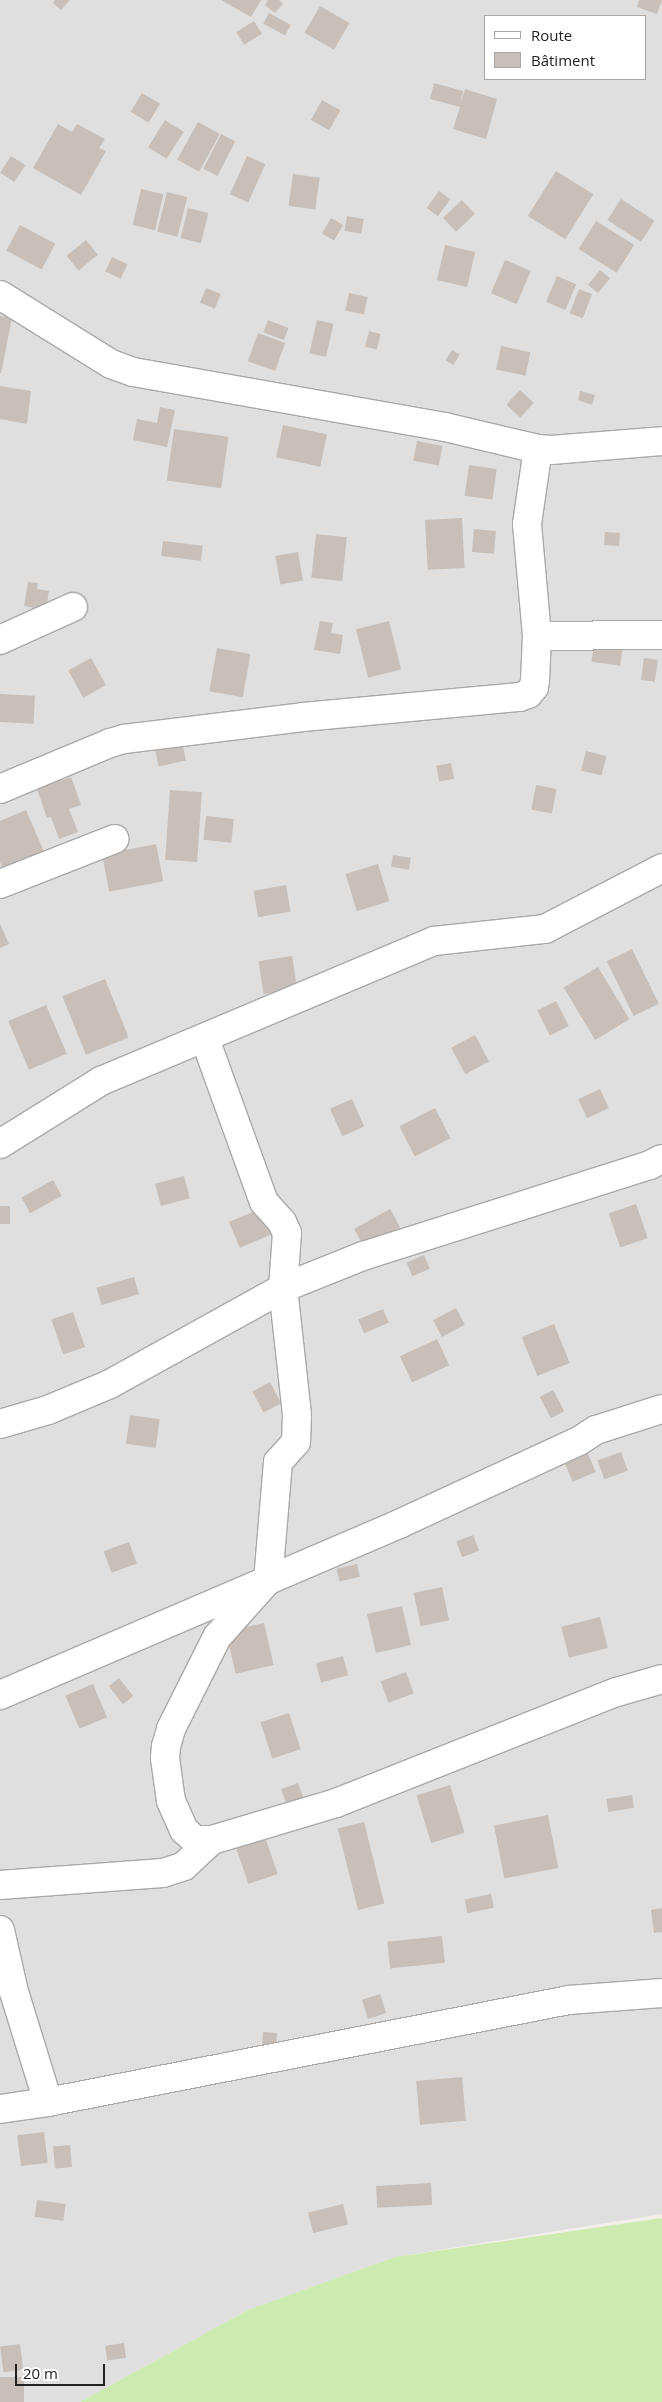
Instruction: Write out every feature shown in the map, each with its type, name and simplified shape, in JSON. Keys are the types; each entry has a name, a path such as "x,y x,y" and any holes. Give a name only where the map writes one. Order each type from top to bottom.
{"street":[{"path":"0,295 111,364 132,372 445,427 538,449 552,450 662,441"},
{"path":"0,789 110,743 124,740 302,717 520,697 528,694 534,687 537,636 527,524 538,449"},
{"path":"0,640 73,607"},
{"path":"537,636 662,635"},
{"path":"0,884 114,839"},
{"path":"0,1144 101,1081 205,1039 434,941 545,929 662,868"},
{"path":"205,1039 264,1202 282,1222 287,1233 284,1288 297,1414 296,1442 278,1462 268,1580 217,1637 171,1729 166,1746 165,1758 171,1801 184,1830 195,1840 212,1840 336,1803 617,1692 662,1679"},
{"path":"0,1424 48,1410 110,1384 284,1288 363,1256 650,1165 662,1159"},
{"path":"0,1695 399,1524 579,1441 596,1430 662,1409"},
{"path":"0,1885 163,1872 184,1866 212,1840"},
{"path":"0,1930 14,1992 48,2102"},
{"path":"0,2109 48,2102 569,2000 662,1993"}],"shaded area":[{"path":"0,0 662,0 662,2214 395,2257 248,2310 80,2402 0,2402"}],"green space":[{"path":"662,2218 662,2402 80,2402 248,2310 395,2257"}],"building":[{"path":"55,0 70,0 61,10 53,3"},
{"path":"221,0 261,0 251,17"},
{"path":"268,0 279,0 283,4 275,13 265,5"},
{"path":"639,0 662,0 657,14 637,7"},
{"path":"320,6 349,23 334,50 304,33"},
{"path":"269,13 291,25 285,36 263,23"},
{"path":"254,21 262,34 244,45 236,32"},
{"path":"434,83 463,91 460,105 465,89 497,99 486,139 453,129 460,107 430,99"},
{"path":"142,93 160,104 149,123 131,112"},
{"path":"322,100 340,110 329,130 311,120"},
{"path":"165,120 184,132 167,159 148,147"},
{"path":"198,122 220,134 199,172 177,160"},
{"path":"58,124 72,132 77,124 105,139 99,148 106,151 81,195 33,168"},
{"path":"221,134 235,141 218,176 203,169"},
{"path":"11,156 25,165 14,182 0,173"},
{"path":"247,156 265,164 248,203 230,194"},
{"path":"556,171 593,194 565,239 528,216"},
{"path":"293,174 320,178 315,209 289,206"},
{"path":"141,189 163,194 155,230 133,225"},
{"path":"439,191 450,199 438,216 427,208"},
{"path":"167,192 187,197 177,237 157,232"},
{"path":"621,199 655,221 641,242 607,220"},
{"path":"462,200 475,214 456,232 443,218"},
{"path":"188,208 208,213 201,243 181,238"},
{"path":"347,216 364,219 361,234 344,231"},
{"path":"331,218 343,225 334,241 322,234"},
{"path":"596,221 634,245 617,273 579,249"},
{"path":"20,225 55,244 42,269 6,251"},
{"path":"86,240 98,255 79,270 67,256"},
{"path":"445,245 475,252 467,287 437,280"},
{"path":"112,257 127,264 121,279 105,272"},
{"path":"505,260 531,271 517,304 491,293"},
{"path":"600,270 610,278 598,293 588,285"},
{"path":"557,276 576,284 565,310 546,302"},
{"path":"206,288 221,294 215,309 200,303"},
{"path":"579,289 592,294 583,318 570,313"},
{"path":"349,293 368,297 364,315 345,311"},
{"path":"0,316 12,318 1,373 0,373"},
{"path":"268,320 289,328 284,340 263,332"},
{"path":"317,320 334,324 326,357 309,353"},
{"path":"369,331 381,334 377,349 365,347"},
{"path":"258,333 285,343 275,371 248,361"},
{"path":"501,346 530,352 525,376 496,369"},
{"path":"452,350 460,355 453,365 446,360"},
{"path":"0,386 31,391 27,424 0,419"},
{"path":"520,390 534,403 520,418 506,405"},
{"path":"580,391 595,395 592,405 578,400"},
{"path":"160,407 175,410 167,447 133,440 137,419 157,423"},
{"path":"283,425 327,434 320,467 276,457"},
{"path":"174,429 228,437 221,488 167,480"},
{"path":"417,441 443,446 439,466 413,461"},
{"path":"469,465 497,469 492,500 465,496"},
{"path":"462,518 465,568 428,570 425,520"},
{"path":"474,529 496,531 494,554 472,552"},
{"path":"605,532 620,533 619,546 604,545"},
{"path":"316,534 347,537 342,581 311,578"},
{"path":"163,541 203,546 201,561 161,556"},
{"path":"298,552 303,581 280,585 275,556"},
{"path":"28,582 38,583 37,589 49,591 46,610 24,606"},
{"path":"320,621 333,623 331,633 343,635 340,654 314,650"},
{"path":"389,621 401,670 368,678 356,629"},
{"path":"594,644 623,648 620,666 591,662"},
{"path":"217,648 250,654 243,697 209,691"},
{"path":"91,658 106,685 83,698 68,671"},
{"path":"644,658 658,660 655,682 641,680"},
{"path":"0,694 35,696 33,724 0,722"},
{"path":"182,742 186,761 159,766 155,748"},
{"path":"586,751 606,756 602,775 581,770"},
{"path":"451,763 454,779 439,782 436,766"},
{"path":"71,777 81,805 69,809 78,832 59,839 51,817 47,818 37,789"},
{"path":"536,785 557,789 552,814 531,810"},
{"path":"170,790 202,792 197,862 165,860"},
{"path":"26,810 45,854 4,872 0,862 0,821"},
{"path":"206,816 234,819 231,843 203,840"},
{"path":"156,844 163,881 109,892 102,854"},
{"path":"393,855 411,858 409,870 391,867"},
{"path":"378,864 389,901 357,911 345,874"},
{"path":"286,885 291,912 258,917 254,891"},
{"path":"0,924 9,944 0,948"},
{"path":"632,949 659,1004 634,1016 607,961"},
{"path":"292,956 297,989 264,994 258,961"},
{"path":"598,967 629,1019 595,1040 564,988"},
{"path":"105,979 129,1037 86,1055 62,996"},
{"path":"556,1001 569,1026 550,1035 537,1011"},
{"path":"46,1005 67,1054 29,1070 8,1021"},
{"path":"475,1035 489,1061 465,1074 451,1048"},
{"path":"600,1089 609,1108 587,1118 578,1099"},
{"path":"352,1099 364,1126 342,1136 330,1109"},
{"path":"435,1108 450,1138 415,1156 399,1126"},
{"path":"184,1176 190,1198 161,1206 155,1184"},
{"path":"53,1180 62,1196 30,1213 22,1197"},
{"path":"636,1204 648,1238 620,1247 609,1213"},
{"path":"0,1206 10,1206 10,1224 0,1224"},
{"path":"262,1208 273,1234 240,1248 229,1222"},
{"path":"390,1209 400,1227 364,1247 354,1229"},
{"path":"424,1255 430,1269 412,1276 407,1262"},
{"path":"134,1277 139,1294 101,1305 97,1288"},
{"path":"456,1308 465,1325 442,1337 433,1320"},
{"path":"383,1309 389,1323 364,1333 358,1320"},
{"path":"73,1312 85,1347 63,1354 51,1319"},
{"path":"554,1324 570,1363 537,1376 522,1337"},
{"path":"437,1339 449,1365 412,1383 400,1356"},
{"path":"270,1382 281,1403 264,1413 252,1391"},
{"path":"553,1390 564,1411 551,1418 540,1397"},
{"path":"130,1415 160,1419 156,1448 126,1444"},
{"path":"586,1449 596,1472 573,1482 563,1459"},
{"path":"621,1452 628,1471 604,1479 598,1461"},
{"path":"473,1535 479,1551 462,1557 456,1541"},
{"path":"129,1542 137,1564 111,1573 104,1551"},
{"path":"357,1564 360,1577 339,1581 337,1569"},
{"path":"442,1587 449,1620 421,1626 414,1593"},
{"path":"402,1606 411,1645 376,1653 367,1614"},
{"path":"600,1617 608,1648 569,1658 561,1627"},
{"path":"264,1623 274,1665 236,1674 226,1632"},
{"path":"343,1656 348,1675 321,1683 316,1663"},
{"path":"406,1672 414,1694 388,1703 381,1681"},
{"path":"119,1678 133,1696 123,1704 109,1686"},
{"path":"93,1684 107,1717 79,1729 65,1696"},
{"path":"289,1713 301,1749 272,1758 260,1722"},
{"path":"298,1783 303,1797 286,1803 281,1789"},
{"path":"450,1785 465,1833 431,1843 417,1795"},
{"path":"632,1795 634,1808 608,1812 606,1799"},
{"path":"548,1815 558,1868 504,1879 494,1825"},
{"path":"364,1822 384,1904 358,1910 338,1829"},
{"path":"265,1837 278,1874 248,1884 236,1847"},
{"path":"491,1894 494,1908 468,1913 465,1900"},
{"path":"662,1908 662,1932 654,1933 651,1910"},
{"path":"442,1936 445,1963 390,1969 387,1942"},
{"path":"380,1994 386,2013 368,2019 362,2000"},
{"path":"263,2032 277,2033 276,2051 262,2050"},
{"path":"462,2077 466,2121 420,2125 416,2081"},
{"path":"44,2132 48,2163 21,2166 17,2135"},
{"path":"70,2145 72,2167 55,2168 53,2146"},
{"path":"431,2183 432,2205 377,2208 376,2186"},
{"path":"37,2200 66,2204 63,2221 35,2217"},
{"path":"343,2204 348,2224 313,2233 308,2213"},
{"path":"124,2343 126,2358 107,2360 105,2346"},
{"path":"20,2344 23,2370 3,2372 0,2346"},
{"path":"0,2377 24,2377 24,2402 0,2402"}]}
